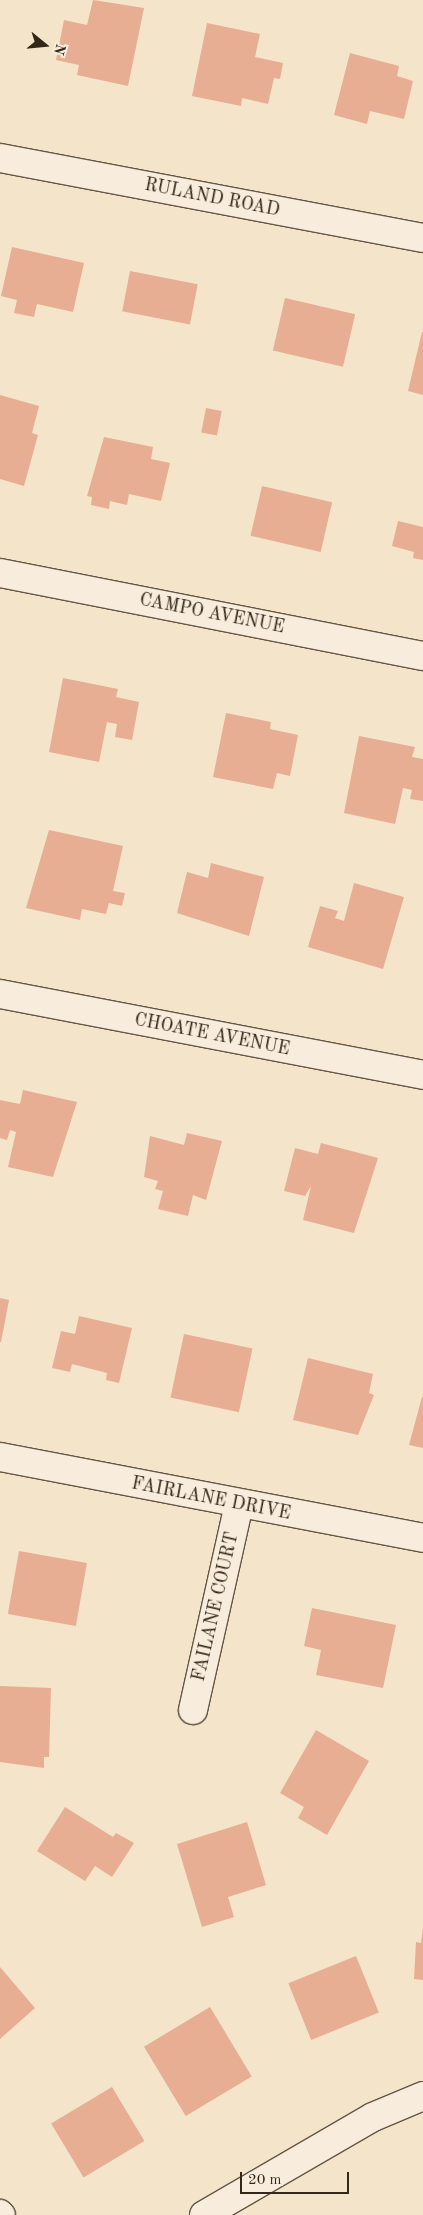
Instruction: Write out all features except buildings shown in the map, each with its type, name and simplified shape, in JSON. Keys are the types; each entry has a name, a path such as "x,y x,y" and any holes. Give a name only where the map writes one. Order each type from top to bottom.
{"street":[{"name":"RULAND ROAD","path":"0,158 423,238"},
{"name":"CAMPO AVENUE","path":"0,572 423,656"},
{"name":"CHOATE AVENUE","path":"0,994 423,1075"},
{"name":"FAIRLANE DRIVE","path":"0,1457 239,1505 423,1538"},
{"name":"FAILANE COURT","path":"193,1710 239,1505"},
{"path":"204,2215 374,2117 423,2096"}]}
